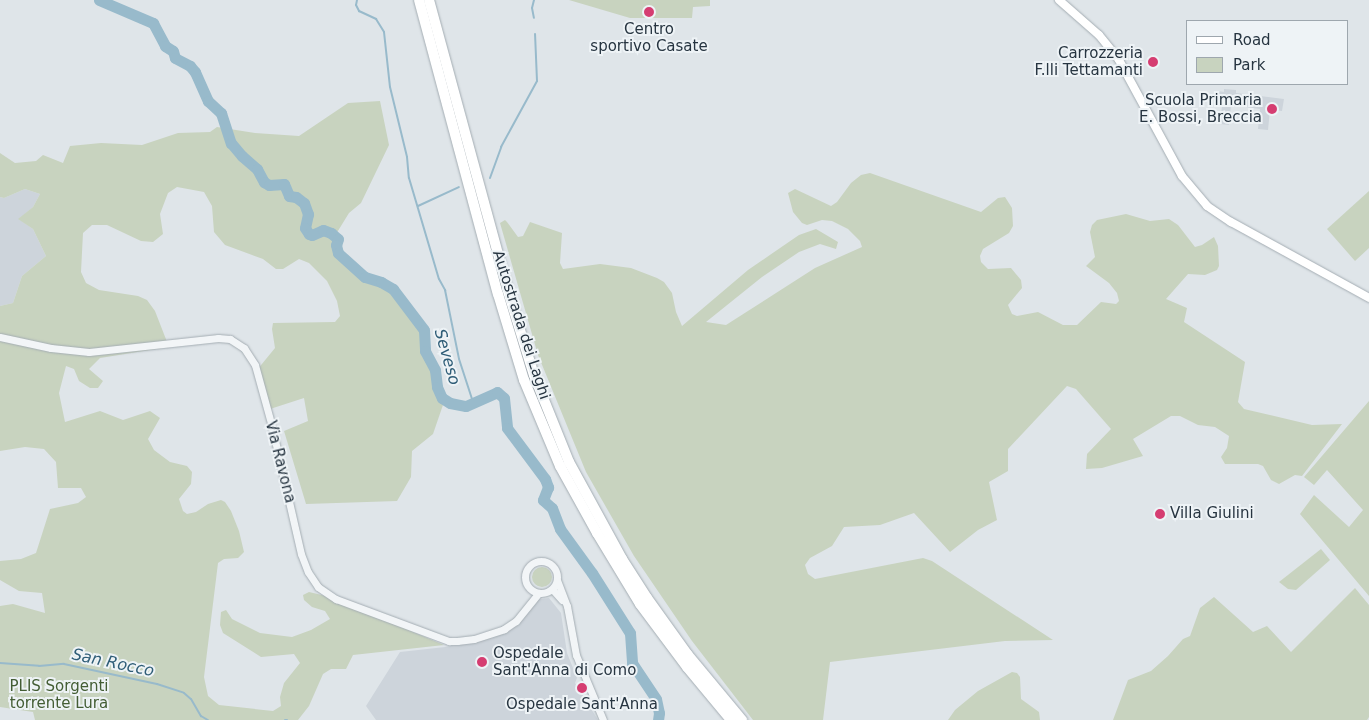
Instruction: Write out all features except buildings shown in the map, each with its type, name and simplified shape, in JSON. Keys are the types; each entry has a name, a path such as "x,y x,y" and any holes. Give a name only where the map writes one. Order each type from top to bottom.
{"highway":[{"name":"Autostrada dei Laghi","path":"419,0 498,294 524,380 560,466 597,533 640,604 687,667 732,720"},
{"name":"Autostrada dei Laghi","path":"429,0 507,288 534,375 569,462 622,559 647,598 688,656 742,720"}],"main road":[{"path":"1059,0 1099,35 1119,60 1182,176 1207,206 1231,222 1369,298"}],"street":[{"name":"Via Ravona","path":"0,337 83,352 218,338 238,343 244,348 255,364 276,442 301,554 308,572 318,587 336,599 440,638 457,642 474,639 504,629 516,620 530,601 539,593"},
{"path":"530,601 529,588 526,582 527,572 538,562 552,566 556,570 557,580 567,606 576,655 603,720"},
{"path":"529,588 539,593 552,589 557,580"},
{"path":"552,589 558,594 564,606 570,648 575,664 603,720"}],"shaded area":[{"name":"Scuola Primaria E. Bossi, Breccia","path":"1224,89 1236,90 1236,93 1284,99 1282,111 1270,110 1268,130 1258,129 1260,109 1231,105 1229,125 1220,124 1215,122 1216,116 1221,116 1222,105 1217,104 1218,91 1224,92"},
{"path":"25,189 40,194 33,207 19,219 33,229 46,256 22,276 13,303 0,306 0,197 4,198"},
{"name":"Ospedale Sant'Anna di Como","path":"549,598 561,613 567,653 577,678 575,683 598,720 376,720 366,706 400,652 445,647 484,639 501,632 535,600"}],"green space":[{"name":"Centro sportivo Casate","path":"569,0 710,0 710,6 693,7 692,18 630,18"},
{"name":"PLIS Sorgenti torrente Lura","path":"380,101 389,145 361,203 349,213 333,239 339,256 355,274 389,290 422,333 437,393 444,402 433,434 412,451 411,477 397,501 306,504 284,431 308,421 304,398 267,410 257,370 275,348 273,323 335,322 340,316 337,301 327,281 309,263 299,259 283,269 276,269 263,259 225,245 214,232 212,206 204,192 177,187 168,193 160,214 163,234 153,242 141,241 107,225 92,225 83,233 81,272 86,283 99,290 138,296 147,300 155,311 169,347 100,358 89,369 103,381 98,388 90,388 79,381 74,369 66,366 59,393 65,422 100,411 123,420 150,411 160,418 148,439 154,450 170,462 187,466 192,472 191,484 179,499 183,511 187,514 196,512 208,504 221,500 225,502 231,511 239,531 244,552 238,558 224,559 218,563 204,677 208,696 219,705 273,711 281,706 280,697 284,683 300,663 294,654 261,657 223,633 220,625 221,612 226,610 232,619 260,633 292,637 311,630 330,619 325,611 312,607 304,600 303,595 309,592 330,597 444,645 353,655 346,669 331,669 323,674 309,706 298,720 35,720 33,712 0,707 0,606 13,604 45,613 42,593 19,591 0,580 0,561 21,559 36,553 50,509 78,503 86,497 81,488 58,488 56,462 44,449 25,447 0,451 0,306 13,303 22,276 46,256 33,229 18,219 33,207 40,194 25,189 4,198 0,197 0,153 15,163 36,161 43,155 63,163 70,146 101,143 142,145 178,133 210,132 217,127 255,133 299,136 348,103"},
{"path":"870,173 981,212 998,198 1005,197 1012,208 1013,226 1009,233 983,249 980,256 981,262 988,269 1011,268 1021,280 1022,288 1008,305 1012,314 1017,316 1038,312 1063,325 1077,325 1101,302 1116,304 1119,301 1117,293 1109,283 1086,266 1095,257 1090,232 1092,225 1097,220 1126,214 1150,221 1169,219 1178,225 1195,247 1214,237 1218,246 1219,266 1217,270 1205,275 1188,274 1166,299 1187,308 1184,322 1245,362 1238,402 1244,409 1312,425 1342,424 1302,476 1295,475 1279,484 1271,480 1263,466 1258,464 1225,464 1221,457 1227,448 1229,436 1215,427 1198,425 1180,416 1171,416 1133,439 1143,456 1102,468 1086,469 1087,454 1111,429 1076,389 1067,386 1008,449 1008,471 989,482 997,520 978,530 950,552 914,513 880,525 844,527 832,546 810,558 805,565 808,574 815,579 923,558 932,561 1053,640 1005,641 830,662 823,720 753,720 692,641 634,556 586,472 538,355 500,223 505,220 518,237 523,236 530,222 562,233 560,263 563,269 600,264 631,268 657,278 664,282 672,293 676,312 682,326 748,270 799,235 816,229 838,242 836,249 820,244 799,252 762,277 706,322 726,325 815,268 862,247 860,241 848,229 832,221 822,220 807,225 802,223 793,212 788,193 795,189 831,206 837,202 851,183 861,175"},
{"path":"1369,191 1369,248 1355,261 1327,229"},
{"path":"1369,401 1369,596 1300,514 1314,495 1349,527 1363,510 1327,470 1314,485 1304,477"},
{"path":"1321,549 1330,560 1296,590 1288,589 1279,582"},
{"path":"542,567 549,570 552,577 549,584 542,587 535,584 532,577 535,570"},
{"path":"1355,588 1369,605 1369,717 1367,720 1113,720 1128,680 1151,671 1183,639 1190,636 1200,608 1214,597 1253,632 1267,626 1291,652"},
{"path":"1012,672 1017,673 1020,677 1021,699 1039,712 1040,720 948,720 955,710 978,691"}],"waterway":[{"name":"Seveso","path":"99,0 153,23 165,46 173,51 175,58 190,66 195,72 208,101 221,113 231,143 257,169 264,182 269,185 284,184 289,196 296,197 304,203 308,214 305,228 309,234 312,235 323,230 331,233 338,239 336,245 338,253 365,277 381,282 393,289 424,330 425,351 435,370 437,387 442,398 450,403 466,406 497,392 504,398 507,428 545,479 548,487 543,500 552,508 560,529 592,573 630,633 632,663 656,699 659,713 658,720"},
{"path":"357,0 356,5 359,11 376,19 384,32 390,87 407,157 409,178 439,279 445,290 459,359 473,402"},
{"path":"534,0 532,8 534,18"},
{"path":"490,178 501,147 537,81 535,34"},
{"path":"418,206 459,187"},
{"name":"San Rocco","path":"0,663 39,666 64,664 157,684 184,693 191,699 201,716 208,720"}],"place":[{"name":"Centro sportivo Casate","path":"649,12"},
{"name":"Carrozzeria F.lli Tettamanti","path":"1153,62"},
{"name":"Scuola Primaria E. Bossi, Breccia","path":"1272,109"},
{"name":"Villa Giulini","path":"1160,514"},
{"name":"Ospedale Sant'Anna di Como","path":"482,662"},
{"name":"Ospedale Sant'Anna","path":"582,688"}]}
